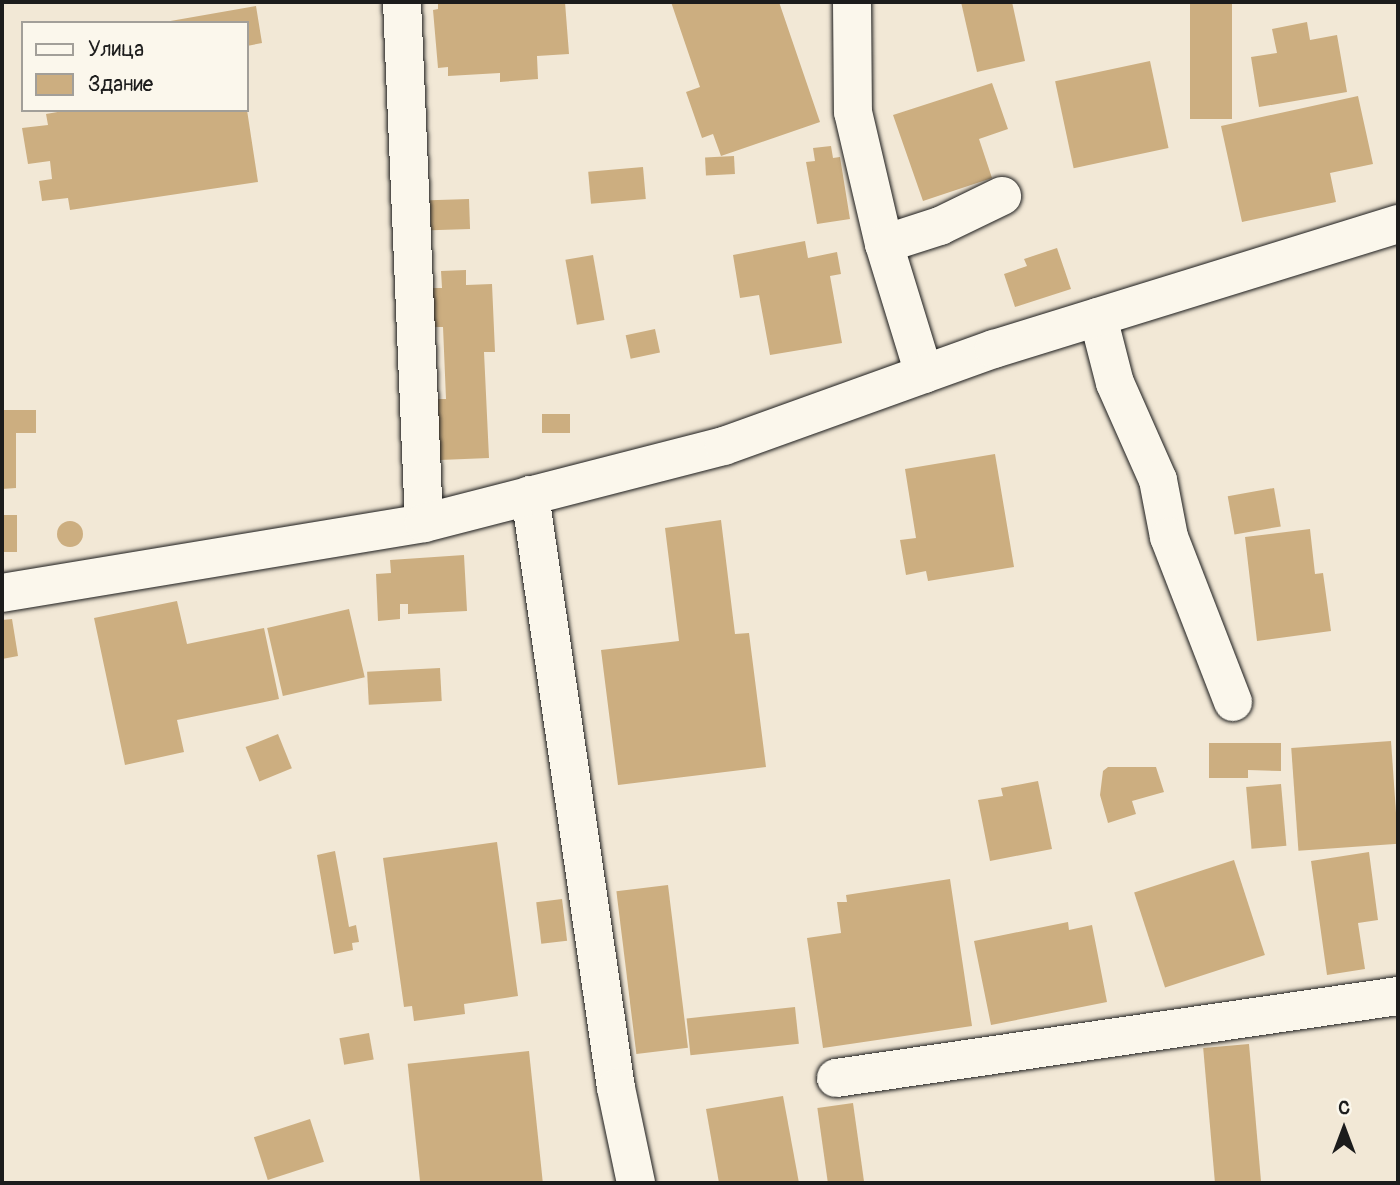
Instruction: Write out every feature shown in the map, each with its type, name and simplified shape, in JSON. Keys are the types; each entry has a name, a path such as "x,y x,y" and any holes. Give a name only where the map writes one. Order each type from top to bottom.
{"street":[{"path":"402,2 416,417 424,523"},
{"path":"852,2 853,112 884,244 923,374"},
{"path":"884,244 940,226 1002,196"},
{"path":"2,593 424,523 724,446 923,374 1398,225"},
{"path":"1098,317 1115,383 1158,480 1169,537 1233,702"},
{"path":"530,495 616,1088 636,1183"},
{"path":"836,1079 1398,996"}],"building":[{"path":"438,2 565,2 569,54 537,56 538,79 500,82 500,73 448,76 448,67 438,68 433,10 438,9"},
{"path":"671,2 779,2 820,122 721,156 713,134 702,138 686,92 700,87"},
{"path":"961,2 1012,2 1025,61 977,72"},
{"path":"1190,2 1232,2 1232,119 1190,119"},
{"path":"256,6 262,43 248,46 248,21 170,21"},
{"path":"1307,22 1310,40 1337,35 1347,92 1259,107 1251,57 1277,53 1272,29"},
{"path":"1150,61 1169,148 1074,168 1055,81"},
{"path":"992,83 1008,129 979,139 992,178 923,201 893,115"},
{"path":"1358,96 1373,164 1330,173 1336,202 1242,222 1221,126"},
{"path":"247,112 258,182 70,210 68,198 42,201 39,181 52,179 50,161 28,164 22,128 48,125 46,114"},
{"path":"831,146 833,158 840,157 850,219 817,224 806,162 815,161 813,148"},
{"path":"734,156 735,174 706,175 705,158"},
{"path":"643,167 646,199 591,204 588,172"},
{"path":"469,199 470,229 431,230 430,200"},
{"path":"805,241 808,258 837,252 841,274 830,276 842,343 770,355 759,295 740,298 733,255"},
{"path":"1057,248 1071,289 1015,307 1004,274 1027,266 1024,259"},
{"path":"593,255 604,320 577,325 565,260"},
{"path":"466,270 466,285 492,284 495,352 484,352 489,458 440,460 438,399 446,399 443,327 434,327 432,288 442,288 441,271"},
{"path":"655,329 660,352 631,359 626,335"},
{"path":"2,410 36,410 36,433 16,433 16,488 2,489"},
{"path":"542,414 570,414 570,433 542,433"},
{"path":"995,454 1014,567 928,581 926,571 906,575 900,540 916,538 905,469"},
{"path":"1274,488 1281,526 1234,535 1228,496"},
{"path":"2,515 17,515 17,552 2,552"},
{"path":"721,520 735,634 749,633 766,767 618,785 601,650 679,641 665,528"},
{"path":"70,521 79,525 83,534 79,543 70,547 61,543 57,534 61,525"},
{"path":"1310,529 1315,574 1323,573 1331,631 1257,641 1245,537"},
{"path":"464,555 467,611 408,614 408,604 400,604 400,619 378,621 376,574 391,573 390,560"},
{"path":"177,601 187,644 264,628 279,699 177,720 184,752 125,765 94,618"},
{"path":"349,609 365,677 283,696 267,628"},
{"path":"12,619 18,656 2,659 2,620"},
{"path":"440,668 442,701 369,705 367,672"},
{"path":"278,734 292,768 259,781 246,747"},
{"path":"1391,741 1398,844 1298,851 1291,748"},
{"path":"1209,743 1281,743 1281,771 1248,770 1248,778 1209,778"},
{"path":"1108,767 1156,767 1164,792 1132,801 1136,814 1108,823 1100,795 1103,771"},
{"path":"1038,781 1052,849 990,861 978,800 1003,796 1001,788"},
{"path":"1281,784 1286,846 1252,849 1246,787"},
{"path":"497,842 518,996 464,1004 465,1014 414,1021 412,1006 404,1007 383,858"},
{"path":"335,851 349,927 356,925 359,942 352,943 353,950 334,954 317,855"},
{"path":"1369,852 1378,920 1358,923 1365,969 1327,975 1311,861"},
{"path":"1234,860 1265,955 1165,988 1134,892"},
{"path":"950,879 972,1026 823,1048 807,938 841,933 837,902 847,902 846,895"},
{"path":"668,885 688,1048 636,1054 616,891"},
{"path":"562,899 567,941 541,944 536,902"},
{"path":"1068,922 1069,930 1092,925 1107,1002 991,1025 974,941"},
{"path":"795,1007 799,1044 690,1055 687,1018"},
{"path":"369,1033 374,1060 344,1065 339,1038"},
{"path":"1249,1044 1261,1182 1215,1183 1203,1048"},
{"path":"529,1051 543,1183 420,1183 408,1064"},
{"path":"783,1096 799,1183 719,1183 706,1109"},
{"path":"853,1103 864,1183 828,1183 817,1108"},
{"path":"310,1119 324,1162 268,1180 254,1137"}]}
